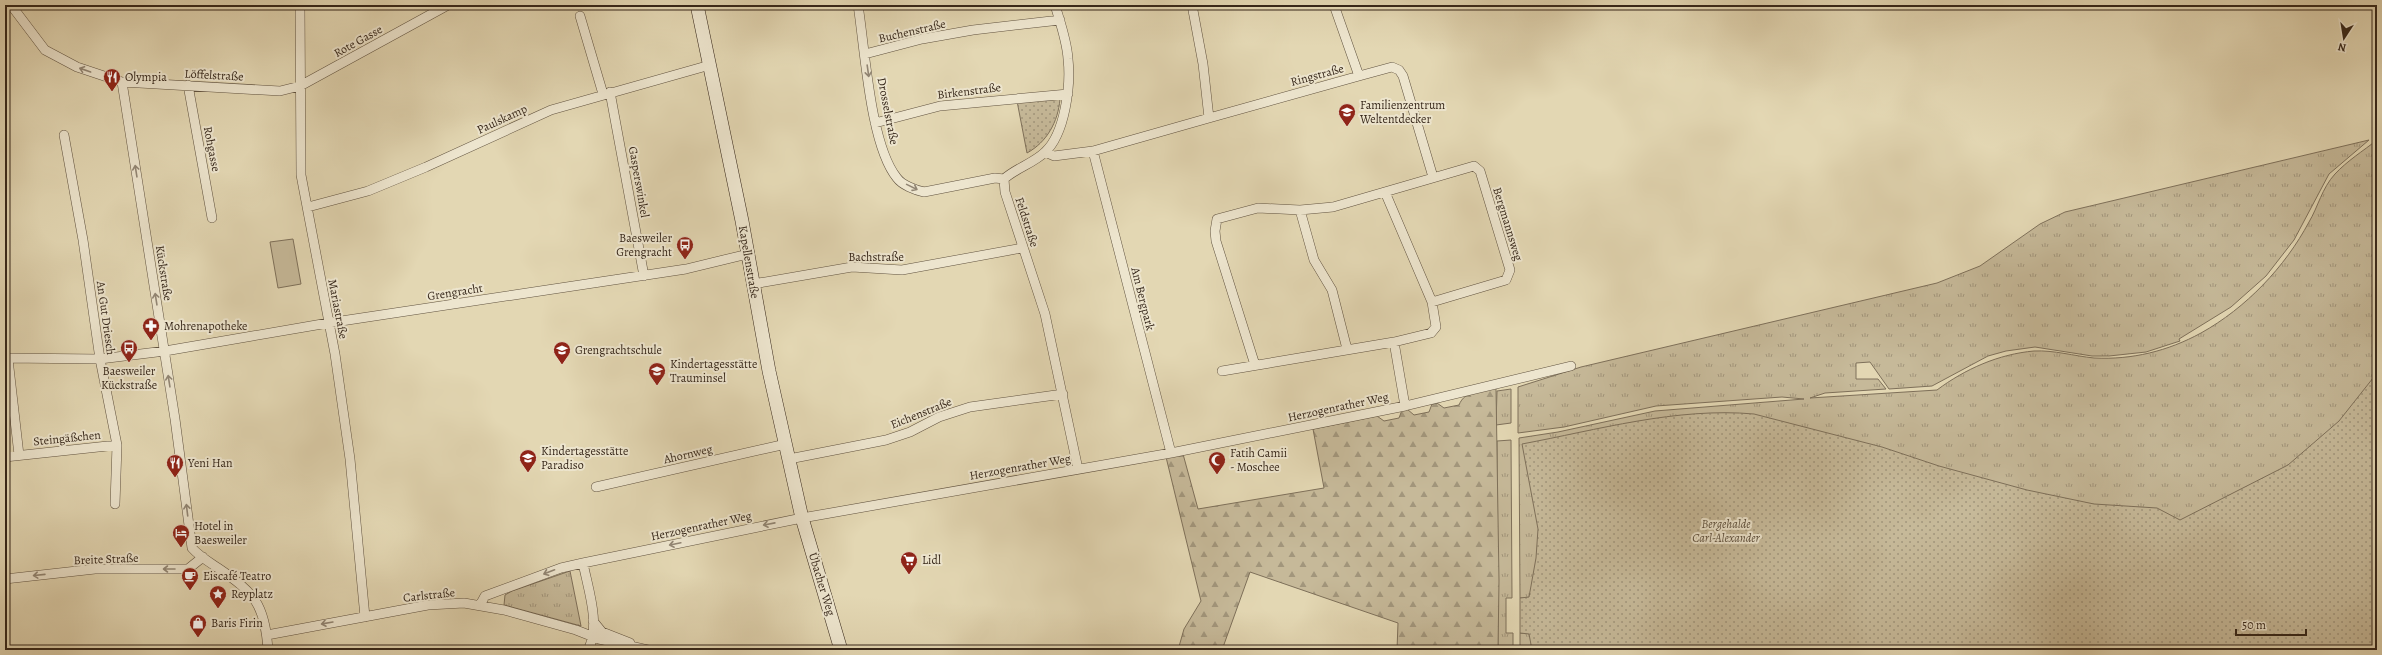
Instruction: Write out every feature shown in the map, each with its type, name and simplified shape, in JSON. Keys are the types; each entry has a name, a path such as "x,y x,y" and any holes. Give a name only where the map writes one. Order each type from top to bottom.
{"street":[{"name":"Löffelstraße","path":"11,5 45,50 77,67 122,82 280,91 300,86"},
{"name":"Mariastraße","path":"300,5 301,175 335,354 350,459 365,616"},
{"name":"Rote Gasse","path":"300,86 448,5"},
{"name":"Kapellenstraße","path":"697,5 748,254 769,371 802,518"},
{"name":"Drosselstraße","path":"858,5 875,123 882,149 897,179 914,189 924,192 995,178 1004,179"},
{"path":"1004,179 1013,170 1045,152 1059,133 1068,94 1068,58 1060,20 1055,5"},
{"path":"1192,5 1203,64 1209,118"},
{"name":"Ringstraße","path":"1045,152 1054,156 1093,150 1359,76 1334,5"},
{"name":"Gasperswinkel","path":"580,16 606,93 644,276"},
{"name":"Buchenstraße","path":"865,54 922,39 973,30 1060,20"},
{"name":"Paulskamp","path":"308,207 368,191 426,167 551,110 606,93 710,65"},
{"path":"1359,76 1392,67 1399,70 1403,76 1433,177"},
{"name":"Kückstraße","path":"122,82 165,351 192,548 203,557"},
{"name":"Rohgasse","path":"188,85 212,218"},
{"name":"Birkenstraße","path":"875,123 940,106 1068,94"},
{"name":"An Gut Driesch","path":"64,135 83,240 100,359 117,446 115,504"},
{"name":"Am Bergpark","path":"1093,150 1171,453"},
{"name":"Bergmannsweg","path":"1255,365 1216,242 1215,231 1217,219 1258,208 1300,210 1333,207 1474,166 1480,171 1510,270 1506,280 1432,302"},
{"name":"Feldstraße","path":"1004,179 1005,192 1022,248 1045,314 1078,469"},
{"path":"1222,371 1394,342 1431,333 1436,327 1432,302 1384,192"},
{"path":"1300,210 1314,260 1332,290 1347,349"},
{"name":"Bachstraße","path":"753,284 852,267 902,270 1022,248"},
{"name":"Grengracht","path":"6,358 100,359 165,351 328,323 644,276 686,269 748,254"},
{"path":"1394,342 1404,406"},
{"name":"Steingäßchen","path":"6,358 20,455"},
{"name":"Herzogenrather Weg","path":"480,605 485,596 561,568 583,563 802,518 1171,453 1404,406 1572,366"},
{"name":"Eichenstraße","path":"789,459 886,440 910,432 938,417 970,407 1062,394"},
{"name":"Ahornweg","path":"596,487 786,444"},
{"name":"Steingäßchen","path":"5,457 117,446"},
{"name":"Übacher Weg","path":"802,518 841,650"},
{"path":"203,557 230,576 252,596 260,607 267,635 268,650"},
{"name":"Breite Straße","path":"5,579 95,569 188,569 203,557"},
{"path":"583,563 593,621 591,643 588,650"},
{"name":"Carlstraße","path":"267,635 365,616 447,603 480,605 504,610 591,635 615,644 636,646"},
{"name":"Carlstraße","path":"593,621 602,632 648,650"},
{"path":"613,650 636,646"}],"green space":[{"path":"1055,97 1060,99 1057,116 1054,123 1046,137 1027,153 1017,101"},
{"path":"2369,140 2329,174 2294,240 2266,276 2231,307 2179,339 2180,341 2146,352 2109,356 2092,356 2035,347 2006,351 1988,356 1932,386 1889,389 1870,362 1856,363 1856,379 1878,379 1886,389 1825,393 1810,398 1937,390 1959,375 1995,359 2008,355 2034,351 2056,352 2094,358 2108,358 2136,356 2176,345 2218,323 2249,299 2263,285 2299,239 2312,216 2323,191 2331,179 2355,156 2377,140 2377,650 1520,650 1520,633 1539,634 1538,597 1520,598 1519,438 1558,432 1655,411 1804,399 1782,397 1656,406 1564,427 1518,433 1518,387 1581,367 1937,283 1980,266 2040,224 2065,212"},
{"path":"293,239 301,284 278,288 270,242"},
{"name":"Bergehalde Carl-Alexander","path":"2377,373 2377,650 1532,650 1529,634 1520,633 1520,598 1529,597 1536,558 1538,529 1522,444 1637,421 1667,417 1725,413 1754,414 1882,447 1939,466 2027,490 2094,504 2157,508 2180,520 2288,465 2339,421"},
{"path":"1496,388 1499,581 1498,650 1397,650 1398,623 1250,572 1222,650 1178,650 1184,629 1201,601 1166,457 1183,454 1198,509 1324,488 1313,429 1377,416 1384,421 1399,418 1402,410 1407,409 1414,415 1429,412 1432,404 1437,403 1444,408 1459,405 1465,396 1469,394"},
{"path":"1511,389 1511,423 1496,425 1497,391"},
{"path":"1511,440 1512,598 1506,598 1506,633 1513,633 1513,650 1498,650 1497,441"},
{"path":"570,571 581,626 504,605 505,595 512,591"}],"place":[{"name":"Olympia","path":"112,92"},
{"name":"Familienzentrum Weltentdecker","path":"1347,127"},
{"name":"Baesweiler Grengracht","path":"685,260"},
{"name":"Mohrenapotheke","path":"151,341"},
{"name":"Baesweiler Kückstraße","path":"129,363"},
{"name":"Grengrachtschule","path":"562,365"},
{"name":"Kindertagesstätte Trauminsel","path":"657,386"},
{"name":"Kindertagesstätte Paradiso","path":"528,473"},
{"name":"Fatih Camii - Moschee","path":"1217,475"},
{"name":"Yeni Han","path":"175,478"},
{"name":"Hotel in Baesweiler","path":"181,548"},
{"name":"Lidl","path":"909,575"},
{"name":"Eiscafé Teatro","path":"190,591"},
{"name":"Reyplatz","path":"218,609"},
{"name":"Baris Firin","path":"198,638"}]}
